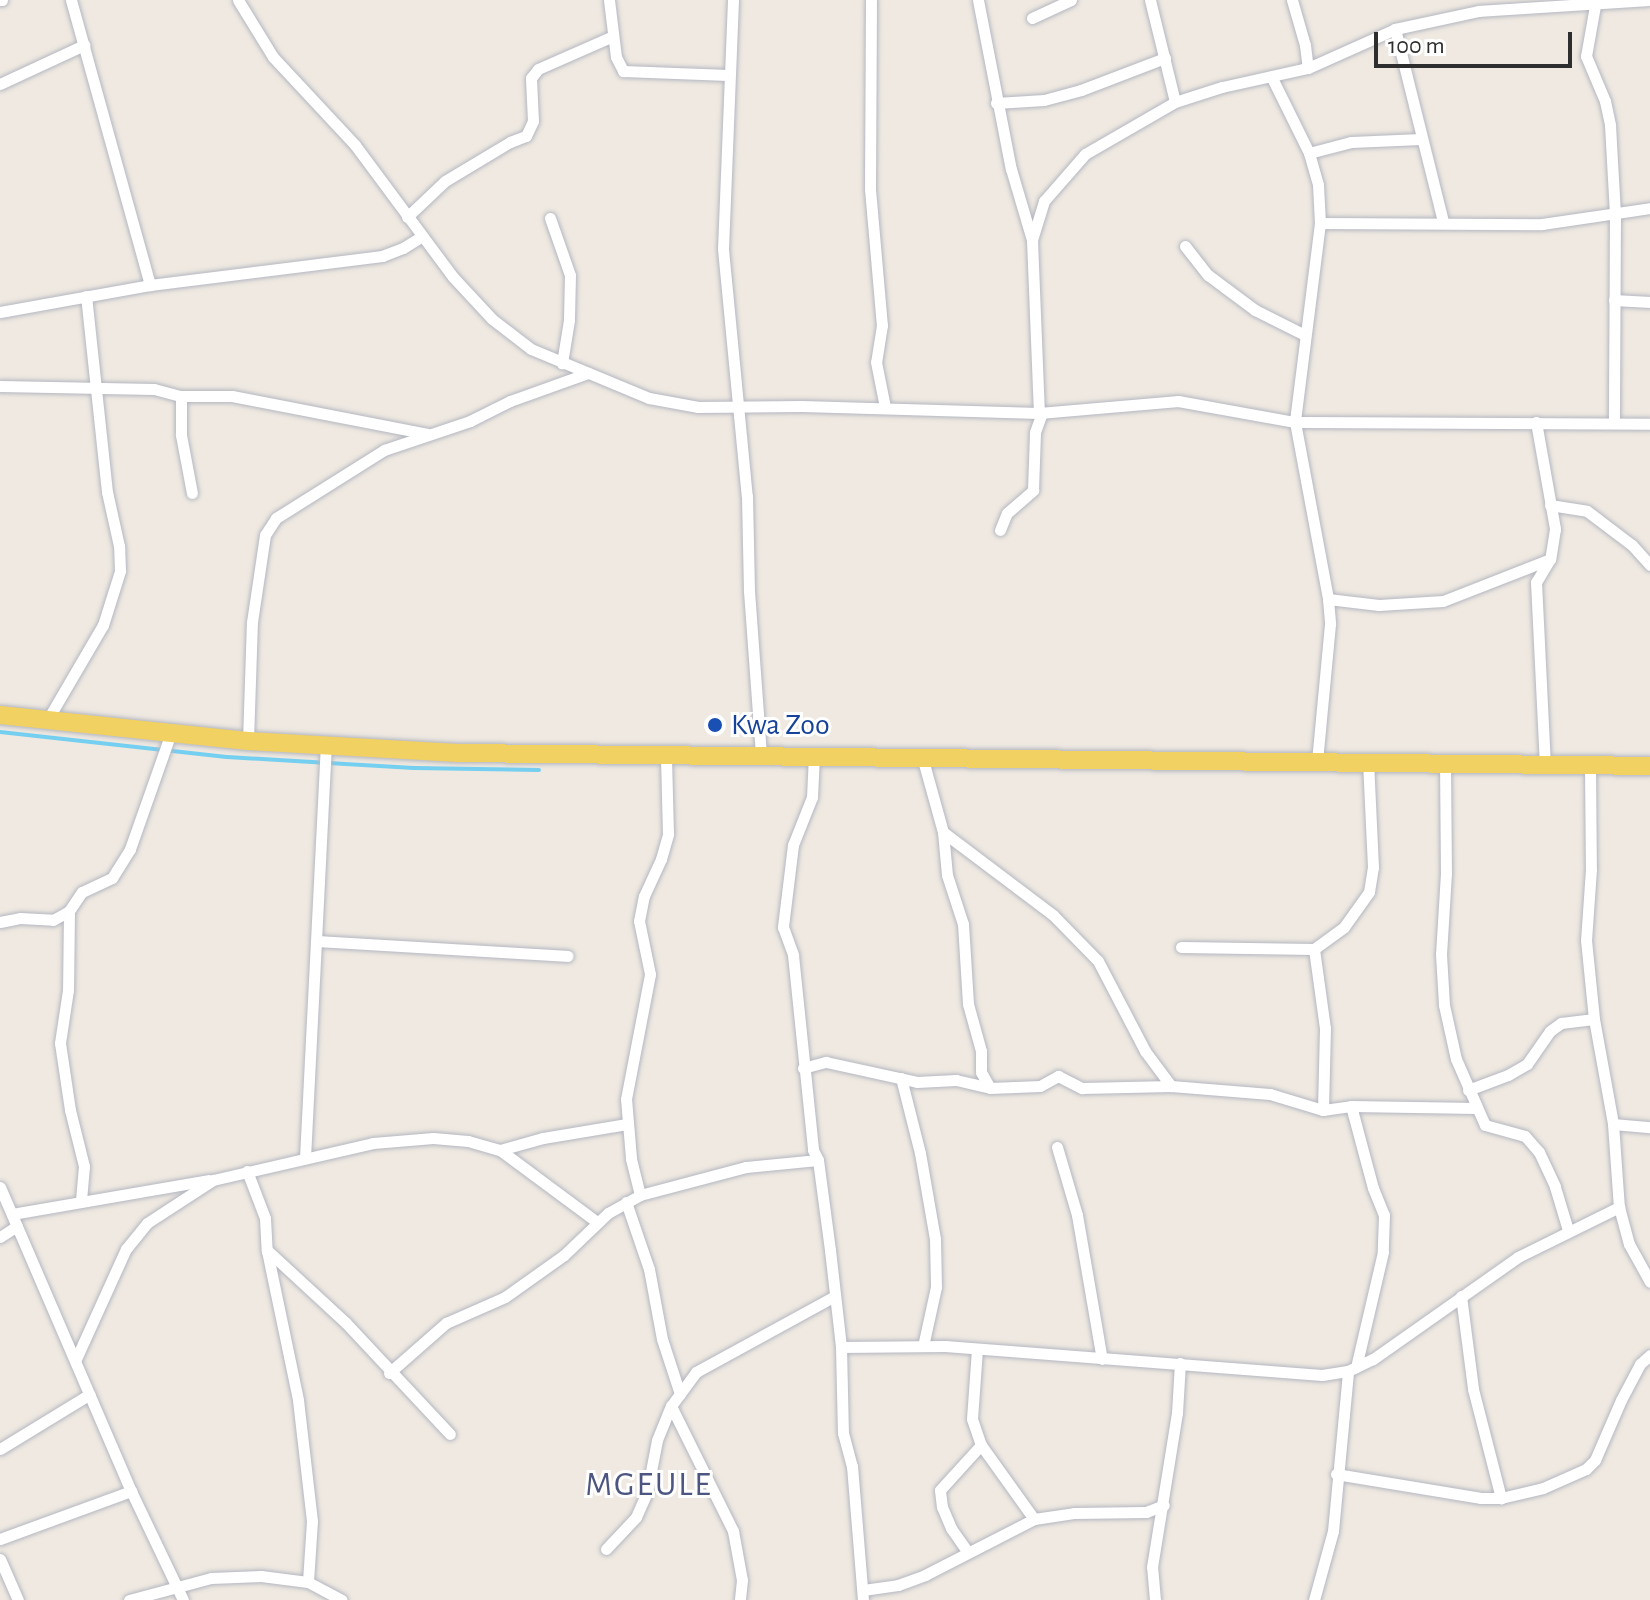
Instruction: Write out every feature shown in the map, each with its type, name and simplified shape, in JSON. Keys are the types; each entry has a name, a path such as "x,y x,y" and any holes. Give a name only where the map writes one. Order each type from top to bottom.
{"main road":[{"path":"0,715 172,730 248,741 458,753 1650,766"}],"street":[{"path":"71,0 150,285"},
{"path":"238,0 273,57 355,145 407,217 492,319 531,349 649,398 698,407 885,407 1040,413 1178,401 1295,422 1650,424"},
{"path":"609,0 619,68 626,72 728,75"},
{"path":"733,0 723,249 740,406 761,756"},
{"path":"871,0 870,189 882,325 876,362 885,407"},
{"path":"978,0 996,103 1032,240 1040,413 1035,432 1033,490 1007,513 1000,530"},
{"path":"1032,18 1071,0"},
{"path":"1150,0 1175,102"},
{"path":"1292,0 1308,68"},
{"path":"1032,240 1044,201 1057,182 1085,154 1175,102 1222,87 1308,68 1395,29 1515,4 1648,0"},
{"path":"1596,1 1586,56 1605,101 1610,125 1615,214 1614,423"},
{"path":"1395,29 1443,221"},
{"path":"407,217 445,181 510,142 526,136 533,121 531,78 538,69 613,36"},
{"path":"0,84 84,45"},
{"path":"996,103 1044,100 1081,90 1165,58"},
{"path":"1272,78 1309,153 1318,185 1320,223 1295,422 1330,624 1317,762"},
{"path":"1309,153 1351,142 1421,139"},
{"path":"1320,223 1443,221 1542,224 1650,208"},
{"path":"550,218 570,275 569,320 562,363"},
{"path":"0,312 150,285 382,256 422,236"},
{"path":"1185,246 1208,275 1255,310 1305,335"},
{"path":"48,719 103,625 120,571 119,546 107,492 86,296"},
{"path":"1614,300 1650,302"},
{"path":"248,741 252,622 265,535 276,518 384,450 470,421 510,401 588,373"},
{"path":"0,386 154,389 181,396 232,396 427,434"},
{"path":"181,396 181,435 192,493"},
{"path":"1536,422 1555,529 1550,559 1536,582 1535,598 1545,765"},
{"path":"1550,505 1587,511 1632,545 1650,565"},
{"path":"1328,599 1379,605 1443,601 1550,559"},
{"path":"0,922 20,918 53,920 69,911 82,892 112,878 130,849 172,730"},
{"path":"305,1158 326,745"},
{"path":"814,755 812,797 793,845 783,927 793,955 813,1150 818,1160 835,1296 841,1347 843,1433 852,1466 863,1595 925,1575 1034,1519 1074,1513 1146,1512 1164,1505"},
{"path":"640,1195 627,1124 626,1099 650,974 639,921 644,896 668,834 666,756"},
{"path":"923,760 943,832 947,875 963,924 968,1004 981,1051 981,1072 990,1088"},
{"path":"1181,947 1314,949 1344,927 1369,892 1373,867 1368,762"},
{"path":"1445,762 1446,873 1441,954 1444,1005 1456,1059 1476,1108 1490,1128 1525,1136 1539,1152 1555,1187 1568,1230"},
{"path":"1590,764 1591,869 1586,940 1594,1019 1613,1124 1619,1207 1629,1244 1650,1282"},
{"path":"943,832 1053,915 1098,961 1145,1051 1171,1086"},
{"path":"69,911 68,990 60,1043 70,1110 84,1166 81,1202"},
{"path":"318,941 568,956"},
{"path":"1314,949 1325,1028 1323,1110"},
{"path":"1468,1090 1508,1075 1527,1064 1550,1031 1561,1023 1594,1019"},
{"path":"803,1068 826,1062 917,1082 956,1080 990,1088 1040,1086 1058,1076 1082,1088 1171,1086 1270,1094 1323,1110 1351,1106 1476,1108"},
{"path":"901,1078 920,1153 935,1239 936,1287 923,1346"},
{"path":"1314,1600 1333,1531 1336,1474 1352,1369 1383,1252 1384,1215 1373,1188 1351,1106"},
{"path":"500,1150 543,1138 627,1124"},
{"path":"1613,1124 1650,1127"},
{"path":"12,1214 213,1180 373,1143 433,1138 468,1141 500,1150 597,1222"},
{"path":"1057,1147 1077,1215 1102,1359"},
{"path":"389,1373 446,1323 505,1297 564,1255 597,1222 640,1195 746,1167 818,1160"},
{"path":"247,1171 265,1218 267,1251 298,1400 312,1521 308,1582"},
{"path":"76,1359 126,1249 147,1223 213,1180"},
{"path":"0,1187 131,1491 183,1600"},
{"path":"626,1202 649,1269 662,1339 680,1394"},
{"path":"841,1347 977,1349 1322,1375 1352,1369 1415,1331 1518,1257 1619,1207"},
{"path":"0,1237 17,1226"},
{"path":"267,1251 346,1323 389,1373 450,1434"},
{"path":"606,1549 636,1517 647,1492 657,1440 671,1406 696,1372 835,1296"},
{"path":"1461,1296 1473,1389 1501,1498"},
{"path":"977,1349 972,1419 981,1445 1034,1519"},
{"path":"1336,1474 1501,1498 1543,1488 1586,1469 1595,1460 1640,1364 1650,1355"},
{"path":"1155,1600 1152,1567 1177,1413 1180,1363"},
{"path":"0,1449 90,1394"},
{"path":"671,1406 733,1531 742,1580 740,1600"},
{"path":"967,1551 951,1528 942,1507 940,1490 981,1445"},
{"path":"0,1539 131,1491"},
{"path":"0,1559 18,1600"},
{"path":"129,1600 211,1578 261,1576 308,1582 342,1600"}],"waterway":[{"path":"0,732 227,757 414,768 539,770"}],"place":[{"name":"Kwa Zoo","path":"715,725"}],"district":[{"name":"MGEULE","path":"649,1486"}]}
